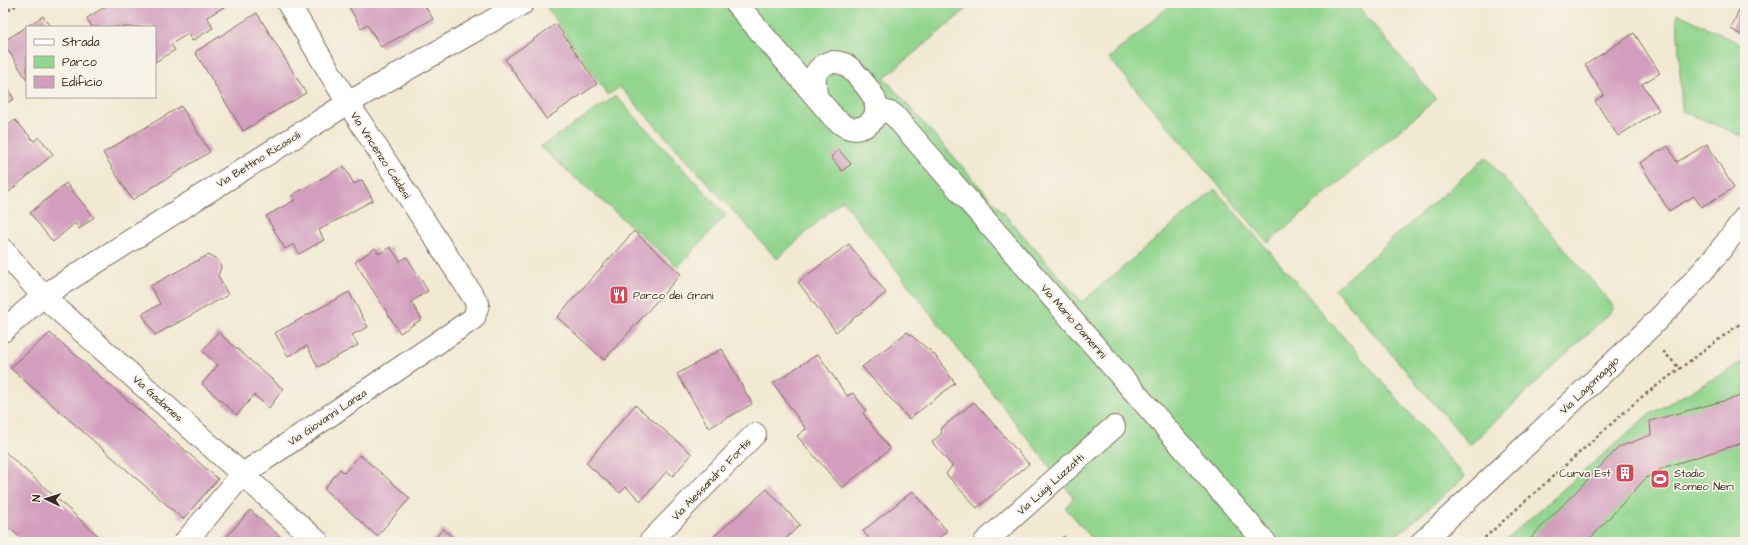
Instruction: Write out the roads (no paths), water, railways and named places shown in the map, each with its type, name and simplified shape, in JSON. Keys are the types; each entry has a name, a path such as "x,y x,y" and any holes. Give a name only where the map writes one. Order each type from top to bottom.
{"street":[{"name":"Via Vincenzo Caldesi","path":"288,3 348,103 478,304"},
{"name":"Via Bettino Ricasoli","path":"3,331 43,296 348,103 523,3"},
{"path":"736,3 816,95 834,118 847,127 858,129 866,127 873,120 877,109 874,97 859,78 845,64 830,62 818,68 814,76 816,95"},
{"name":"Via Mario Damerini","path":"877,109 893,114 1265,542"},
{"name":"Via Lagomaggio","path":"1422,542 1491,479 1646,332 1727,244 1745,217"},
{"name":"Via Gadames","path":"3,250 43,296 318,542"},
{"name":"Via Giovanni Lanza","path":"185,542 243,474 474,318 478,304"},
{"name":"Via Luigi Luzzatti","path":"985,542 1114,427"},
{"name":"Via Alessandro Fortis","path":"650,542 755,434"}],"place":[{"name":"Parco dei Grani","path":"619,295"},
{"name":"Curva Est","path":"1625,473"},
{"name":"Stadio Romeo Neri","path":"1660,479"}]}
